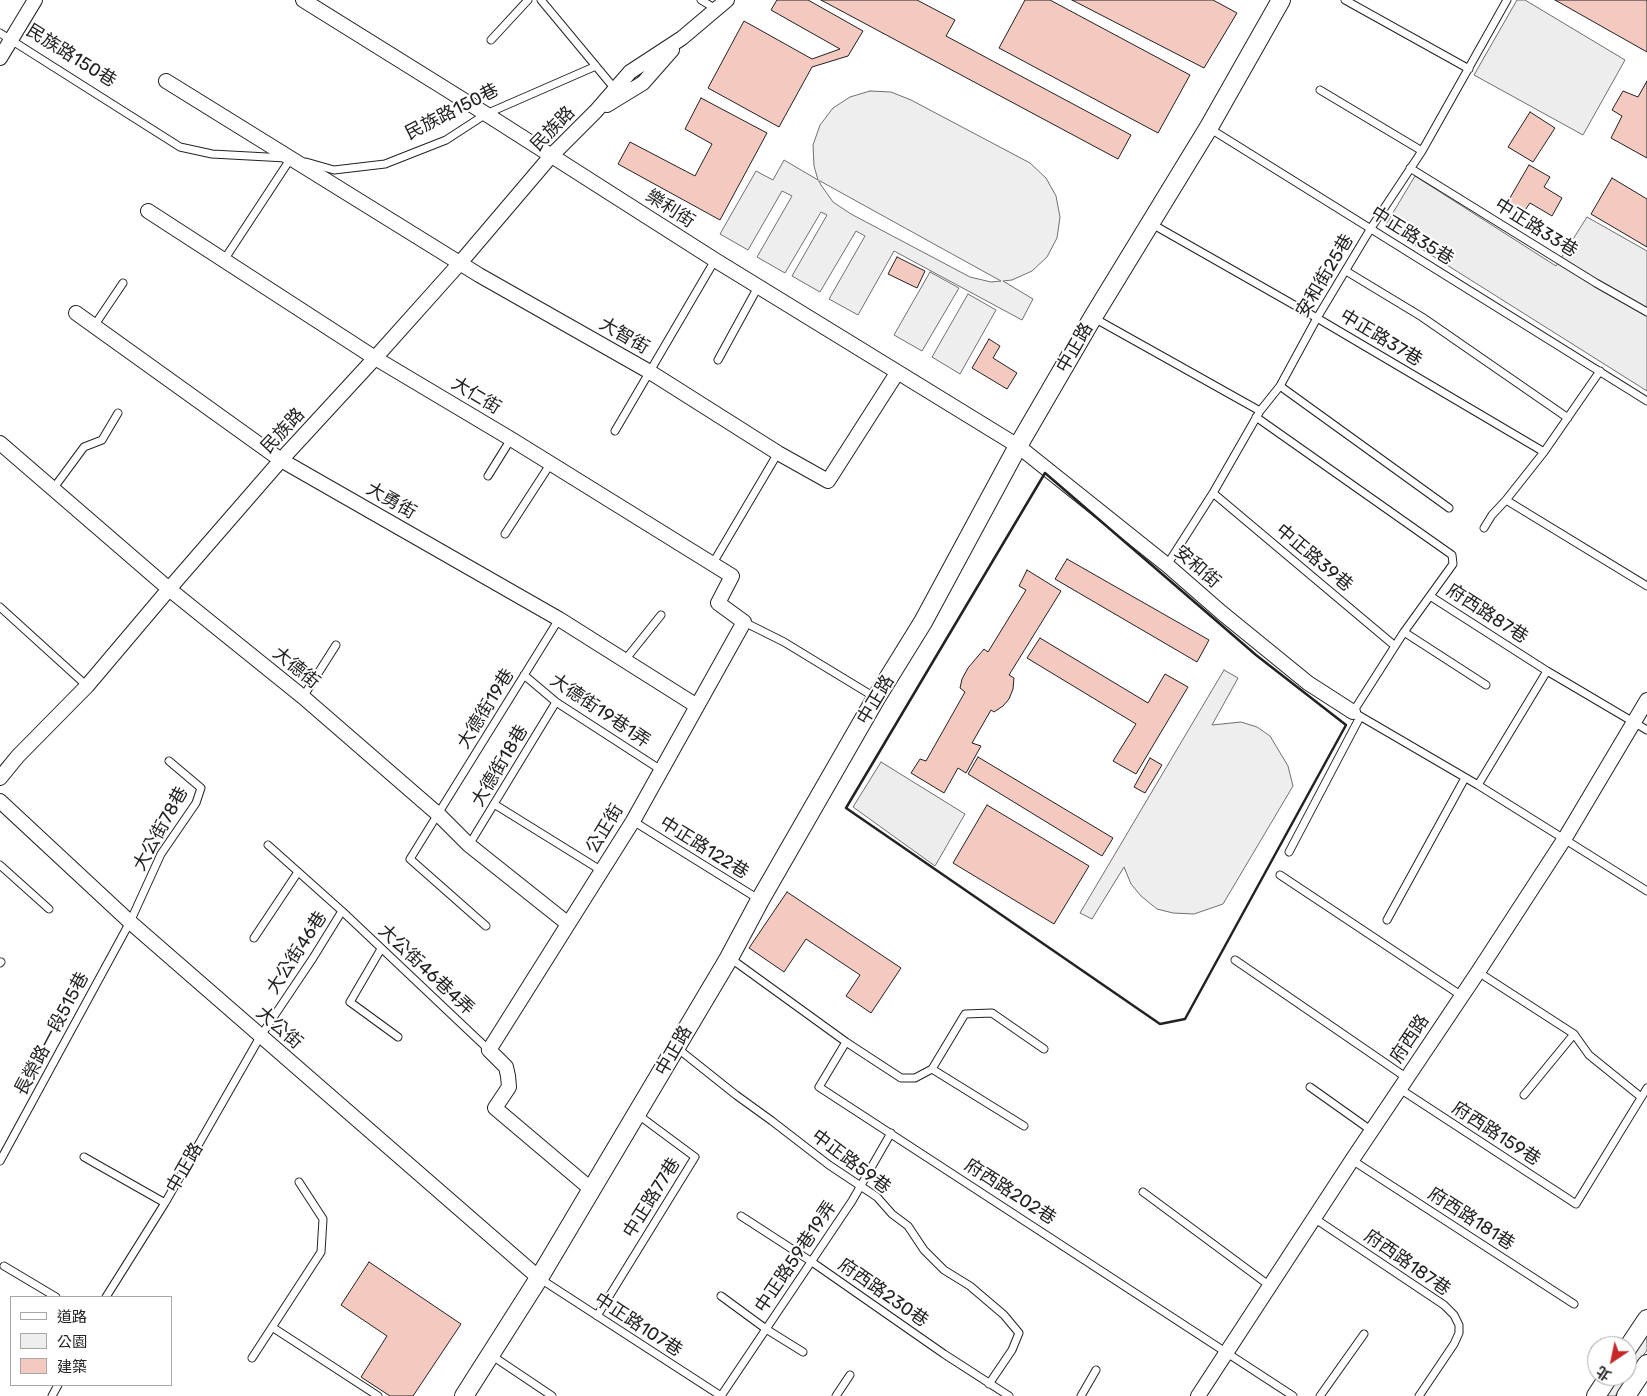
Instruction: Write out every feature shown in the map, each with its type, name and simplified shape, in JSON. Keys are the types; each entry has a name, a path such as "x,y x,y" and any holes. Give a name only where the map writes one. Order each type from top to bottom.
{"street":[{"path":"0,58 5,37 35,0"},
{"name":"樂利街","path":"303,0 758,287 1018,446"},
{"name":"中正路","path":"464,1396 539,1278 729,958 760,900 876,698 923,622 1018,446 1149,223 1209,127 1281,0"},
{"name":"民族路","path":"0,778 18,756 87,686 168,589 281,460 460,263 551,156 596,111 630,72 682,38 721,5"},
{"name":"民族路","path":"596,111 643,83 682,38"},
{"name":"民族路150巷","path":"166,82 291,158"},
{"name":"大智街","path":"291,158 460,263 650,372 778,453 828,481 897,373"},
{"name":"大仁街","path":"148,211 374,358 511,439 732,576 718,603 744,622"},
{"name":"大勇街","path":"76,313 281,460 559,619 698,706"},
{"name":"大德街","path":"0,443 168,589 303,697 439,815 470,845 568,923"},
{"name":"安和街","path":"1018,446 1166,565 1308,683 1356,715"},
{"name":"公正街","path":"489,1050 633,821 744,622"},
{"name":"府西路","path":"1198,1396 1565,838 1647,700"},
{"name":"大公街","path":"0,801 130,922 539,1278"},
{"path":"489,1050 506,1067 508,1076 509,1087 495,1108 592,1190"},
{"path":"1636,1336 1647,1319"},
{"path":"1626,1396 1647,1364"}],"lane":[{"path":"491,40 528,0"},
{"path":"541,0 615,89"},
{"path":"701,0 721,5"},
{"path":"1345,0 1469,69"},
{"name":"安和街25巷","path":"1166,565 1213,493 1258,414 1280,386 1371,228 1422,151 1507,0"},
{"name":"民族路150巷","path":"5,37 180,147 212,154 291,158 334,170 384,164 446,140 486,114 596,66"},
{"path":"1320,90 1422,151"},
{"name":"中正路35巷","path":"1209,127 1647,401"},
{"path":"224,260 291,158"},
{"name":"中正路33巷","path":"1410,168 1647,312"},
{"name":"中正路37巷","path":"1149,223 1318,318 1544,452"},
{"path":"614,431 715,260"},
{"path":"1346,271 1422,317 1568,418"},
{"path":"94,326 123,283"},
{"path":"718,360 758,287"},
{"path":"1093,317 1258,414 1452,555 1453,564 1430,596"},
{"path":"1484,528 1492,515 1544,452 1600,371"},
{"path":"1280,386 1449,508"},
{"path":"53,489 84,447 102,440 118,413"},
{"path":"488,476 511,439"},
{"path":"713,563 778,453"},
{"path":"505,534 550,463"},
{"name":"中正路39巷","path":"1213,493 1395,646"},
{"path":"1506,500 1647,586"},
{"name":"府西路87巷","path":"1289,852 1356,715 1395,646 1430,596 1547,671 1647,730"},
{"path":"0,607 87,686"},
{"path":"625,660 661,615"},
{"name":"大德街19巷","path":"486,926 410,859 559,619"},
{"path":"744,622 784,642 876,698"},
{"path":"1404,632 1486,685"},
{"path":"303,697 336,645"},
{"path":"1478,785 1547,671"},
{"name":"大德街19巷1弄","path":"524,675 556,702 661,770"},
{"name":"大德街18巷","path":"470,845 556,702"},
{"path":"1356,715 1478,785 1647,891"},
{"name":"大公街78巷","path":"130,922 161,854 196,803 201,788 169,761"},
{"path":"1387,920 1465,778"},
{"path":"494,804 602,871"},
{"name":"中正路122巷","path":"633,821 760,900"},
{"name":"大公街46巷4弄","path":"268,845 342,911 489,1050"},
{"path":"0,865 49,910"},
{"path":"254,938 298,872"},
{"path":"1280,875 1462,996"},
{"name":"大公街46巷","path":"260,1037 342,911"},
{"name":"長榮路一段515巷","path":"0,1161 130,922"},
{"path":"381,949 350,1002 398,1037"},
{"path":"729,958 846,1042 901,1078 915,1078 932,1069 965,1014 992,1013 1044,1048"},
{"name":"府西路159巷","path":"1235,960 1404,1083 1576,1204 1642,1097"},
{"path":"1478,972 1574,1034 1589,1055 1642,1097 1647,1088"},
{"path":"1524,1095 1574,1034"},
{"name":"中正路","path":"107,1296 166,1203 260,1037"},
{"name":"府西路202巷","path":"846,1042 819,1087 1293,1396"},
{"name":"中正路59巷","path":"676,1047 829,1165 878,1197 892,1214 908,1226 924,1250 944,1270 970,1286 1004,1315 1019,1333 1012,1350 989,1384"},
{"path":"932,1069 1024,1126"},
{"path":"1310,1087 1372,1131"},
{"name":"中正路77巷","path":"597,1316 695,1157 637,1114"},
{"name":"中正路59巷19弄","path":"721,1396 852,1201 891,1133"},
{"path":"84,1157 166,1203"},
{"name":"府西路181巷","path":"1352,1160 1574,1304"},
{"path":"252,1358 321,1252 323,1219 299,1182"},
{"path":"1143,1192 1270,1286"},
{"name":"府西路230巷","path":"741,1216 1009,1396"},
{"name":"府西路187巷","path":"1314,1218 1429,1295 1454,1315 1459,1325 1459,1333 1454,1344 1419,1396"},
{"path":"4,1266 54,1296"},
{"name":"中正路107巷","path":"539,1278 721,1396"},
{"path":"721,1296 766,1329 803,1352"},
{"path":"272,1326 378,1396"},
{"path":"1320,1396 1364,1334"},
{"path":"491,1355 552,1396"},
{"path":"1081,1396 1096,1370"},
{"path":"836,1396 850,1375"}],"green space":[{"path":"870,91 891,92 911,100 1030,163 1046,178 1056,196 1060,217 1057,238 1047,257 1032,271 1012,280 1003,281 1033,299 1022,320 894,251 858,315 829,299 865,236 856,231 820,292 792,276 827,215 821,212 785,273 757,257 792,196 782,191 748,250 720,234 756,171 773,180 784,160 818,180 814,166 813,145 820,125 833,108 850,97","holes":["820,181 1001,281 991,282 970,277 851,214 833,202"]},
{"path":"930,272 959,288 922,351 894,335"},
{"path":"968,294 996,310 960,374 932,357"},
{"path":"1224,670 1238,678 1212,725 1241,722 1257,727 1270,736 1288,766 1293,786 1223,904 1194,914 1173,913 1157,909 1141,896 1131,884 1124,867 1092,919 1080,913"},
{"path":"1644,1338 1647,1339 1647,1350 1637,1364 1637,1348"},
{"path":"1611,1386 1622,1386 1615,1396 1604,1396"}],"shaded area":[{"path":"1517,0 1525,0 1625,60 1583,135 1474,75"},
{"path":"1415,176 1556,266 1587,217 1647,251 1647,391 1385,226"},
{"path":"881,762 965,814 935,866 853,807"}],"building":[{"path":"777,0 808,0 863,31 848,56 812,67 779,127 708,88 744,21 812,59 840,49 771,10"},
{"path":"821,0 917,0 955,20 946,36 1131,135 1118,159"},
{"path":"1025,0 1050,0 1190,75 1158,133 999,48"},
{"path":"1072,0 1213,0 1237,13 1204,68"},
{"path":"1555,0 1647,0 1647,52"},
{"path":"1647,81 1647,158 1611,138 1622,116 1612,110 1623,91 1638,97"},
{"path":"701,98 767,133 720,220 618,164 630,142 695,176 712,144 685,129"},
{"path":"1530,112 1555,128 1533,162 1508,147"},
{"path":"1529,165 1550,177 1544,187 1562,198 1552,216 1530,203 1523,213 1507,203"},
{"path":"1612,178 1647,199 1647,247 1591,214"},
{"path":"897,257 925,271 917,288 888,274"},
{"path":"989,339 1000,346 993,358 1017,373 1007,389 972,368"},
{"path":"1067,559 1209,640 1197,662 1055,579"},
{"path":"1027,570 1061,591 1009,675 1014,678 1013,689 1009,699 994,712 991,710 972,743 981,746 966,773 958,768 944,793 911,773 920,759 926,761 965,692 960,688 968,668 984,649 988,652 1026,590 1019,586"},
{"path":"1040,638 1148,703 1165,674 1188,687 1136,774 1113,761 1136,724 1027,658"},
{"path":"978,757 1113,838 1102,856 968,774"},
{"path":"1150,758 1162,765 1145,793 1134,787"},
{"path":"987,805 1089,866 1054,924 953,863"},
{"path":"787,892 901,968 871,1013 846,996 860,975 806,939 784,972 749,948"},
{"path":"369,1262 461,1324 413,1396 390,1396 361,1377 387,1336 341,1305"}],"wall":[{"path":"1045,473 1256,655 1346,725 1185,1019 1160,1024 846,808 1045,473"}]}
